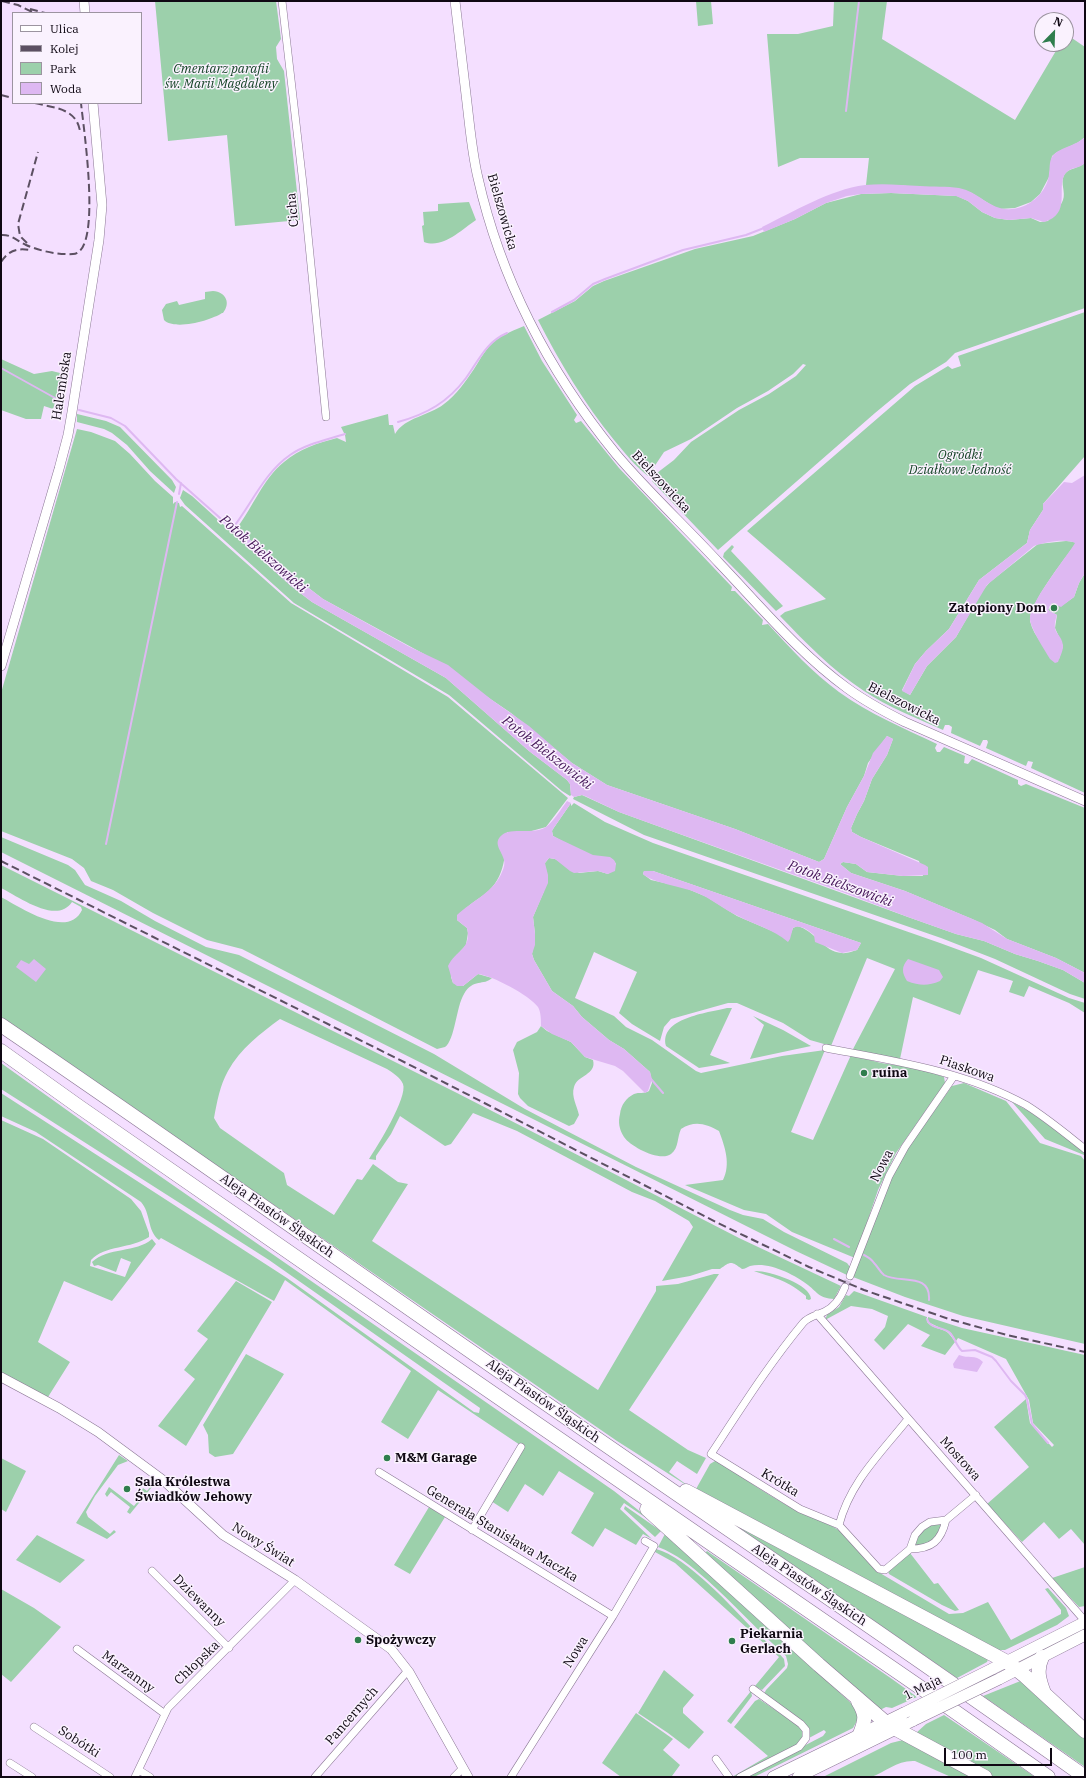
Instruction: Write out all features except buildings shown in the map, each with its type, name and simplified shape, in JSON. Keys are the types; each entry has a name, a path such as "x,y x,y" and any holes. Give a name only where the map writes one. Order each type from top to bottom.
{"highway":[{"name":"Aleja Piastów Śląskich","path":"1,1025 300,1231 612,1450 981,1703 1085,1777"},
{"name":"Aleja Piastów Śląskich","path":"1,1051 78,1106 1048,1777"},
{"path":"612,1450 861,1586 1012,1666 1085,1731"},
{"path":"602,1469 855,1697 890,1726 985,1777"},
{"path":"1042,1657 1038,1665 1038,1675 1044,1694"},
{"path":"855,1697 864,1710 865,1718 860,1734"}],"main road":[{"name":"1 Maja","path":"773,1777 860,1734 914,1720 999,1679 1012,1666 1085,1622"},
{"name":"1 Maja","path":"798,1777 890,1726 904,1713 992,1670 1042,1657 1085,1635"}],"street":[{"path":"84,1 85,12"},
{"name":"Cicha","path":"282,1 302,177 326,417"},
{"name":"Bielszowicka","path":"455,1 474,161 486,211 500,254 524,311 549,360 584,412 618,455 798,646 847,688 869,703 905,722 1085,801"},
{"name":"Halembska","path":"1,666 59,469 68,435 72,412 99,240 102,205 93,104"},
{"name":"Piaskowa","path":"826,1048 923,1066 982,1086 1026,1105 1085,1149"},
{"name":"Nowa","path":"850,1276 889,1176 905,1147 954,1076"},
{"path":"817,1314 826,1311 833,1306 841,1297 845,1287"},
{"name":"Mostowa","path":"817,1314 1085,1622"},
{"name":"Krótka","path":"817,1314 804,1321 748,1398 712,1454 800,1509 839,1525"},
{"name":"Nowy Świat","path":"1,1377 59,1408 98,1432 163,1480 223,1535 295,1580 391,1649 409,1672 468,1777"},
{"path":"908,1419 858,1481 843,1509 839,1525 879,1569 885,1570 910,1549 915,1535 925,1525 930,1522 946,1520 976,1495"},
{"path":"472,1530 521,1447"},
{"name":"Generała Stanisława Maczka","path":"379,1472 613,1616"},
{"path":"910,1549 923,1548 932,1544 943,1532 946,1520"},
{"name":"Nowa","path":"511,1777 613,1616 654,1546 646,1541"},
{"name":"Dziewanny","path":"152,1571 229,1648"},
{"name":"Chłopska","path":"135,1777 168,1708 295,1580"},
{"name":"Marzanny","path":"77,1649 165,1714"},
{"name":"Pancernych","path":"315,1777 405,1674 409,1672"},
{"path":"740,1777 799,1746 806,1738 806,1730 801,1724 753,1689"},
{"name":"Sobótki","path":"34,1727 110,1777"},
{"path":"716,1759 729,1777"},
{"path":"10,1763 32,1777"},
{"path":"454,1777 463,1768"},
{"path":"139,1770 150,1777"}],"green space":[{"name":"Cmentarz parafii św. Marii Magdaleny","path":"155,1 276,1 281,39 276,47 277,59 284,71 300,220 235,226 227,135 168,141"},
{"path":"696,1 711,1 713,24 698,26"},
{"path":"834,1 887,1 882,39 1015,120 1055,52 1074,52 1074,39 1085,47 1085,137 1077,143 1052,156 1049,177 1040,194 1031,202 1015,208 999,209 970,192 897,185 866,185 869,158 800,158 778,167 767,34 798,34 833,26"},
{"path":"1085,162 1085,308 955,353 946,362 910,384 875,413 718,550 652,481 653,476 674,460 691,442 739,410 769,394 796,376 806,365 803,364 793,374 768,391 737,408 691,439 664,452 648,476 626,454 593,412 555,352 538,320 575,301 593,286 604,281 695,249 753,236 795,219 826,203 861,194 891,193 957,196 968,201 982,212 995,218 1009,220 1031,218 1040,222 1048,221 1062,203 1064,197 1064,175 1066,172 1080,166"},
{"path":"469,202 476,220 445,241 438,243 424,242 422,226 424,225 423,212 438,211 438,204"},
{"path":"213,291 221,293 226,299 227,305 223,313 210,319 185,324 176,325 164,320 162,310 166,304 177,301 179,305 205,299 205,292"},
{"name":"Ogródki Działkowe Jedność","path":"1085,312 1085,456 1043,504 1043,510 1030,530 1027,543 979,580 949,629 915,664 902,690 910,695 927,666 956,637 983,590 990,582 1038,544 1066,541 1075,542 1075,545 1041,593 1031,614 1030,621 1038,638 1059,659 1063,646 1055,628 1057,615 1048,610 1052,603 1064,604 1074,597 1079,583 1085,573 1085,793 1031,768 1033,762 1028,761 1026,766 986,748 988,742 987,740 983,740 980,746 951,733 952,727 949,725 945,725 943,730 912,717 873,697 852,683 830,665 780,616 785,612 826,599 747,531 915,386 948,366 952,369 961,366 958,356"},
{"path":"524,326 542,361 577,415 574,420 576,423 581,421 619,468 732,587 731,591 735,591 763,620 762,625 768,624 820,677 839,692 863,707 937,744 935,748 937,752 940,752 944,747 965,756 964,763 968,764 972,759 1018,780 1018,784 1021,786 1026,784 1085,808 1085,973 1056,958 1007,939 995,930 972,919 905,891 851,873 840,864 843,862 856,864 867,872 903,876 923,876 919,861 861,837 852,832 851,828 864,801 872,779 887,755 893,739 887,736 868,763 864,776 847,807 824,859 819,862 735,829 607,785 572,763 511,713 424,654 323,599 271,559 237,528 264,485 277,469 290,457 316,444 337,438 346,442 345,435 341,427 388,414 389,425 393,425 395,434 399,428 411,420 438,408 448,400 464,383 492,343 502,336"},
{"path":"1,359 34,374 52,371 64,374 53,409 44,406 41,419 26,419 1,410"},
{"path":"77,414 106,421 120,427 172,480 176,487 174,493 150,471 127,445 112,433 104,429 77,422"},
{"path":"77,429 91,432 115,441 173,497 173,504 175,502 179,503 180,507 182,506 291,603 448,697 568,798 546,827 528,832 507,832 504,860 495,884 489,891 468,907 457,920 467,928 468,933 466,945 455,957 451,977 453,983 463,986 478,974 492,978 486,982 475,984 467,989 461,1000 451,1038 445,1047 437,1049 242,949 207,940 153,913 113,890 91,881 84,868 72,859 1,831 1,693"},
{"path":"183,490 192,496 291,586 312,602 446,678 529,751 567,780 570,784 571,795 570,796 562,791 449,695 294,603 185,505 180,498"},
{"path":"732,545 734,547 731,551 783,606 776,611 723,557 724,553"},
{"path":"582,795 619,812 908,917 956,934 984,941 1015,954 1063,970 1085,983 1085,999 1070,994 995,959 941,938 644,835 573,799 574,797"},
{"path":"571,803 571,806 574,803 605,822 653,843 981,958 1069,998 1085,1003 1085,1013 1069,1003 1029,986 1024,997 1009,992 1013,981 978,970 960,1015 913,997 900,1059 852,1051 895,969 867,958 831,1046 810,1040 783,1023 737,1003 728,1003 671,1019 664,1027 660,1041 632,1024 619,1013 637,972 594,952 575,998 614,1016 626,1027 652,1040 696,1071 701,1073 782,1056 825,1050 791,1132 813,1140 851,1055 881,1063 922,1069 944,1077 945,1083 896,1153 878,1190 855,1258 792,1232 766,1214 744,1210 685,1185 723,1180 727,1168 725,1149 719,1131 710,1126 696,1124 686,1126 681,1129 674,1152 666,1156 653,1155 639,1149 624,1137 619,1123 621,1108 624,1102 631,1096 636,1093 649,1091 652,1083 650,1072 624,1049 609,1040 582,1017 573,1006 552,991 532,954 535,934 533,917 544,891 545,863 549,858 555,859 579,873 598,871 608,874 616,864 612,859 597,857 589,854 553,836 552,831","holes":["644,871 653,871 861,943 857,950 845,953 835,952 829,949 809,932 797,926 793,928 788,941 779,934 737,916 707,897 683,887 651,880 643,874"]},
{"path":"1,837 68,865 75,870 85,885 121,901 155,921 206,947 239,955 434,1054 525,1109 636,1167 730,1210 743,1215 763,1219 784,1232 847,1263 850,1267 847,1275 796,1251 1,852"},
{"path":"1,865 457,1093 739,1238 841,1286 834,1299 829,1298 819,1295 802,1281 773,1267 757,1265 742,1269 733,1263 729,1263 720,1269 712,1269 690,1276 662,1281 693,1227 689,1221 655,1201 632,1192 517,1131 473,1113 451,1144 445,1146 400,1116 391,1134 376,1156 376,1160 369,1159 397,1110 403,1090 402,1082 396,1075 387,1069 280,1019 251,1042 233,1063 223,1082 216,1106 214,1118 220,1128 284,1173 287,1185 334,1215 357,1179 362,1180 373,1164 398,1182 408,1184 372,1241 598,1390 656,1291 656,1286 678,1284 719,1274 629,1410 688,1450 706,1458 697,1474 677,1461 669,1472 694,1490 617,1441 1,1017 1,897 31,913 55,922 66,922 75,918 82,910 81,907 72,902 65,908 57,911 48,910 27,902 1,888"},
{"path":"732,1008 710,1055 730,1063 699,1068 666,1046 666,1037 670,1029 677,1023 686,1018"},
{"path":"753,1016 783,1030 811,1046 750,1059 764,1025"},
{"path":"541,1026 547,1031 571,1042 585,1057 593,1060 592,1069 590,1072 579,1080 574,1087 574,1097 579,1115 574,1124 569,1126 528,1106 518,1094 519,1073 513,1050 517,1042 537,1032"},
{"path":"1,1063 141,1163 614,1491 661,1528 624,1503 620,1509 652,1539 643,1534 636,1545 605,1528 593,1547 571,1533 594,1493 559,1471 543,1496 525,1484 508,1512 491,1501 523,1447 438,1390 408,1439 381,1422 411,1371 285,1280 274,1301 161,1238 159,1240 153,1232 144,1206 141,1202 36,1132 1,1116 1,1093 287,1278 474,1412 479,1413 480,1408 269,1260 1,1089"},
{"path":"964,1083 1006,1101 1040,1143 1081,1156 1085,1161 1085,1344 963,1316 905,1297 853,1277 891,1178 907,1149 952,1086"},
{"path":"1012,1102 1032,1113 1084,1151 1084,1155 1045,1139"},
{"path":"1,1120 43,1139 131,1199 141,1211 149,1237 134,1244 103,1252 91,1260 90,1266 125,1277 131,1262 121,1258 116,1272 98,1265 94,1266 92,1262 106,1254 138,1246 152,1239 156,1244 112,1301 64,1281 38,1342 70,1362 46,1398 1,1374"},
{"path":"754,1271 778,1275 796,1283 809,1293 811,1299 806,1299 806,1296 787,1283"},
{"path":"236,1281 272,1302 186,1446 158,1426 195,1379 184,1370 208,1339 197,1331"},
{"path":"854,1291 927,1317 927,1322 948,1333 955,1342 945,1355 921,1346 930,1335 908,1324 884,1350 874,1340 885,1327 888,1316 872,1309 851,1306 825,1320 827,1315 839,1307 846,1295 849,1296"},
{"path":"928,1317 962,1328 1085,1355 1085,1545 1071,1529 1059,1539 1044,1522 1022,1542 987,1504 1029,1467 994,1427 1026,1399 1030,1423 1052,1447 1054,1445 1033,1423 1029,1400 1006,1359 958,1338 956,1341 951,1333 930,1323 928,1321"},
{"path":"246,1354 284,1374 233,1454 215,1457 209,1453 208,1435 203,1425"},
{"path":"119,1455 128,1461 118,1465 95,1496 86,1512 88,1517 110,1534 114,1530 116,1532 107,1539 76,1523"},
{"path":"1,1458 26,1471 6,1512 1,1509"},
{"path":"718,1461 790,1507 842,1532 880,1573 949,1614 963,1613 988,1602 1011,1640 1061,1614 1061,1610 1045,1589 1048,1588 1066,1608 1069,1616 1057,1625 1005,1650 998,1650 696,1489 710,1464"},
{"path":"152,1479 156,1482 130,1514 127,1512 130,1507 111,1492 107,1497 105,1494 109,1487 134,1506 144,1494 141,1491 143,1488 147,1491 151,1486 148,1484"},
{"path":"625,1506 661,1531 655,1537 624,1509"},
{"path":"429,1507 445,1517 410,1574 394,1565"},
{"path":"943,1523 942,1528 933,1540 919,1546 914,1546 915,1540 920,1532 928,1526"},
{"path":"740,1524 989,1657 987,1662 957,1678 738,1527"},
{"path":"666,1532 853,1705 859,1717 853,1728 754,1777 744,1777 823,1736 826,1732 824,1730 809,1738 809,1732 764,1694 787,1668 788,1664 786,1656 700,1574 678,1557 658,1547"},
{"path":"37,1535 85,1560 60,1583 16,1560"},
{"path":"656,1549 668,1554 695,1572 784,1659 785,1666 762,1690 755,1686 779,1657 675,1563 655,1552"},
{"path":"707,1551 917,1697 892,1708 886,1707 878,1711 704,1554"},
{"path":"910,1553 934,1584 938,1583 959,1610 955,1611 942,1605 889,1574 888,1571"},
{"path":"1085,1567 1085,1606 1079,1607 1052,1578"},
{"path":"1,1589 34,1608 61,1627 11,1682 1,1674"},
{"path":"664,1670 694,1695 683,1708 683,1713 704,1732 689,1749 638,1713"},
{"path":"1023,1680 1085,1737 1085,1767 983,1696"},
{"path":"751,1691 752,1696 731,1724 727,1721"},
{"path":"759,1699 799,1726 803,1735 794,1747 736,1777 732,1777 768,1756 734,1727 755,1701"},
{"path":"636,1713 673,1739 663,1750 680,1765 672,1776 673,1777 621,1777 602,1763"},
{"path":"944,1715 1035,1777 993,1777 950,1754 916,1733 926,1724"},
{"path":"903,1740 977,1777 951,1777 915,1761 909,1761 897,1764 871,1777 823,1777 891,1743"}],"water":[{"path":"1085,137 1084,164 1069,170 1065,174 1062,186 1061,207 1053,218 1044,222 1031,218 1009,220 995,218 982,212 968,201 956,196 891,193 847,196 826,203 795,219 764,232 762,227 825,196 838,191 872,184 959,188 968,191 996,207 1013,209 1024,206 1033,201 1044,189 1048,179 1050,161 1054,154 1077,143"},
{"path":"1085,475 1085,573 1079,583 1074,597 1061,607 1052,603 1048,610 1057,615 1055,626 1063,646 1058,662 1055,663 1050,659 1036,635 1030,620 1035,603 1048,581 1075,543 1067,541 1049,542 1034,546 987,585 956,637 927,666 910,695 902,691 915,664 949,629 979,580 1027,543 1030,530 1043,510 1043,504 1064,482 1072,483"},
{"path":"237,528 271,559 323,599 408,646 448,665 492,700 529,726 572,763 607,785 735,829 819,862 824,859 847,807 864,776 873,753 887,736 893,739 887,755 872,779 864,801 851,828 852,832 925,865 928,867 928,875 903,876 867,872 856,864 843,862 840,864 851,873 905,891 982,923 1007,939 1056,958 1085,973 1085,983 1063,970 1015,954 984,941 956,934 619,812 585,796 582,795 574,797 571,795 570,784 567,780 529,751 446,678 312,602 291,586 233,533"},
{"path":"567,801 571,803 553,829 553,836 593,855 610,857 616,864 615,871 608,874 598,871 574,873 555,859 549,858 545,863 548,883 533,917 535,945 532,954 552,991 573,1006 582,1017 609,1040 624,1049 650,1072 652,1079 648,1091 645,1093 623,1071 615,1066 585,1057 571,1042 552,1034 541,1026 538,1007 527,997 492,978 478,974 463,986 457,986 453,983 448,966 467,941 467,928 457,920 457,915 488,891 494,885 503,870 504,861 498,847 499,838 506,833 536,830 546,827 555,818"},
{"path":"644,871 653,871 861,943 857,950 842,953 815,942 814,935 801,927 793,928 788,942 770,930 744,919 701,894 647,877 643,874"},
{"path":"34,959 46,969 36,982 16,967 21,960 29,964"},
{"path":"908,959 939,970 943,977 940,981 928,985 920,985 907,981 903,970"},
{"path":"959,1355 974,1357 983,1362 977,1372 954,1368 953,1364"}],"waterway":[{"path":"846,111 859,1"},
{"path":"552,312 574,300 593,284 605,279 683,250 746,235 764,228"},
{"path":"398,422 428,411 452,394 466,378 488,346 507,333"},
{"name":"Potok Bielszowicki","path":"1,368 55,398"},
{"name":"Potok Bielszowicki","path":"79,410 111,418 125,426 176,479 236,532"},
{"path":"232,529 265,480 281,462 296,451 345,434"},
{"path":"179,494 181,483"},
{"path":"106,844 177,502"},
{"path":"651,1079 663,1093"},
{"path":"834,1239 849,1247"},
{"path":"864,1255 872,1261 884,1275 891,1278 920,1282 928,1291 929,1300"},
{"path":"927,1319 933,1326 949,1332 962,1351 975,1350 992,1357 996,1361 1011,1381 1025,1395 1032,1424 1048,1443"}],"tunnel":[{"path":"845,1287 850,1276"}],"railway":[{"path":"2,1 18,5 32,12"},
{"path":"30,9 41,12"},
{"path":"1,95 12,98"},
{"path":"39,104 57,108 69,113 78,123 80,131"},
{"path":"1,235 11,237 37,249 55,253 73,254 82,248 87,233 89,186 81,104"},
{"path":"27,243 20,236 18,224 38,152"},
{"path":"1,262 10,252 21,249 30,250"},
{"path":"1,861 422,1071 718,1223 809,1267 864,1290 949,1319 1007,1335 1085,1352"}],"place":[{"name":"Zatopiony Dom","path":"1054,608"},
{"name":"ruina","path":"864,1073"},
{"name":"M&M Garage","path":"387,1458"},
{"name":"Sala Królestwa Świadków Jehowy","path":"127,1489"},
{"name":"Spożywczy","path":"358,1640"},
{"name":"Piekarnia Gerlach","path":"732,1641"}]}
